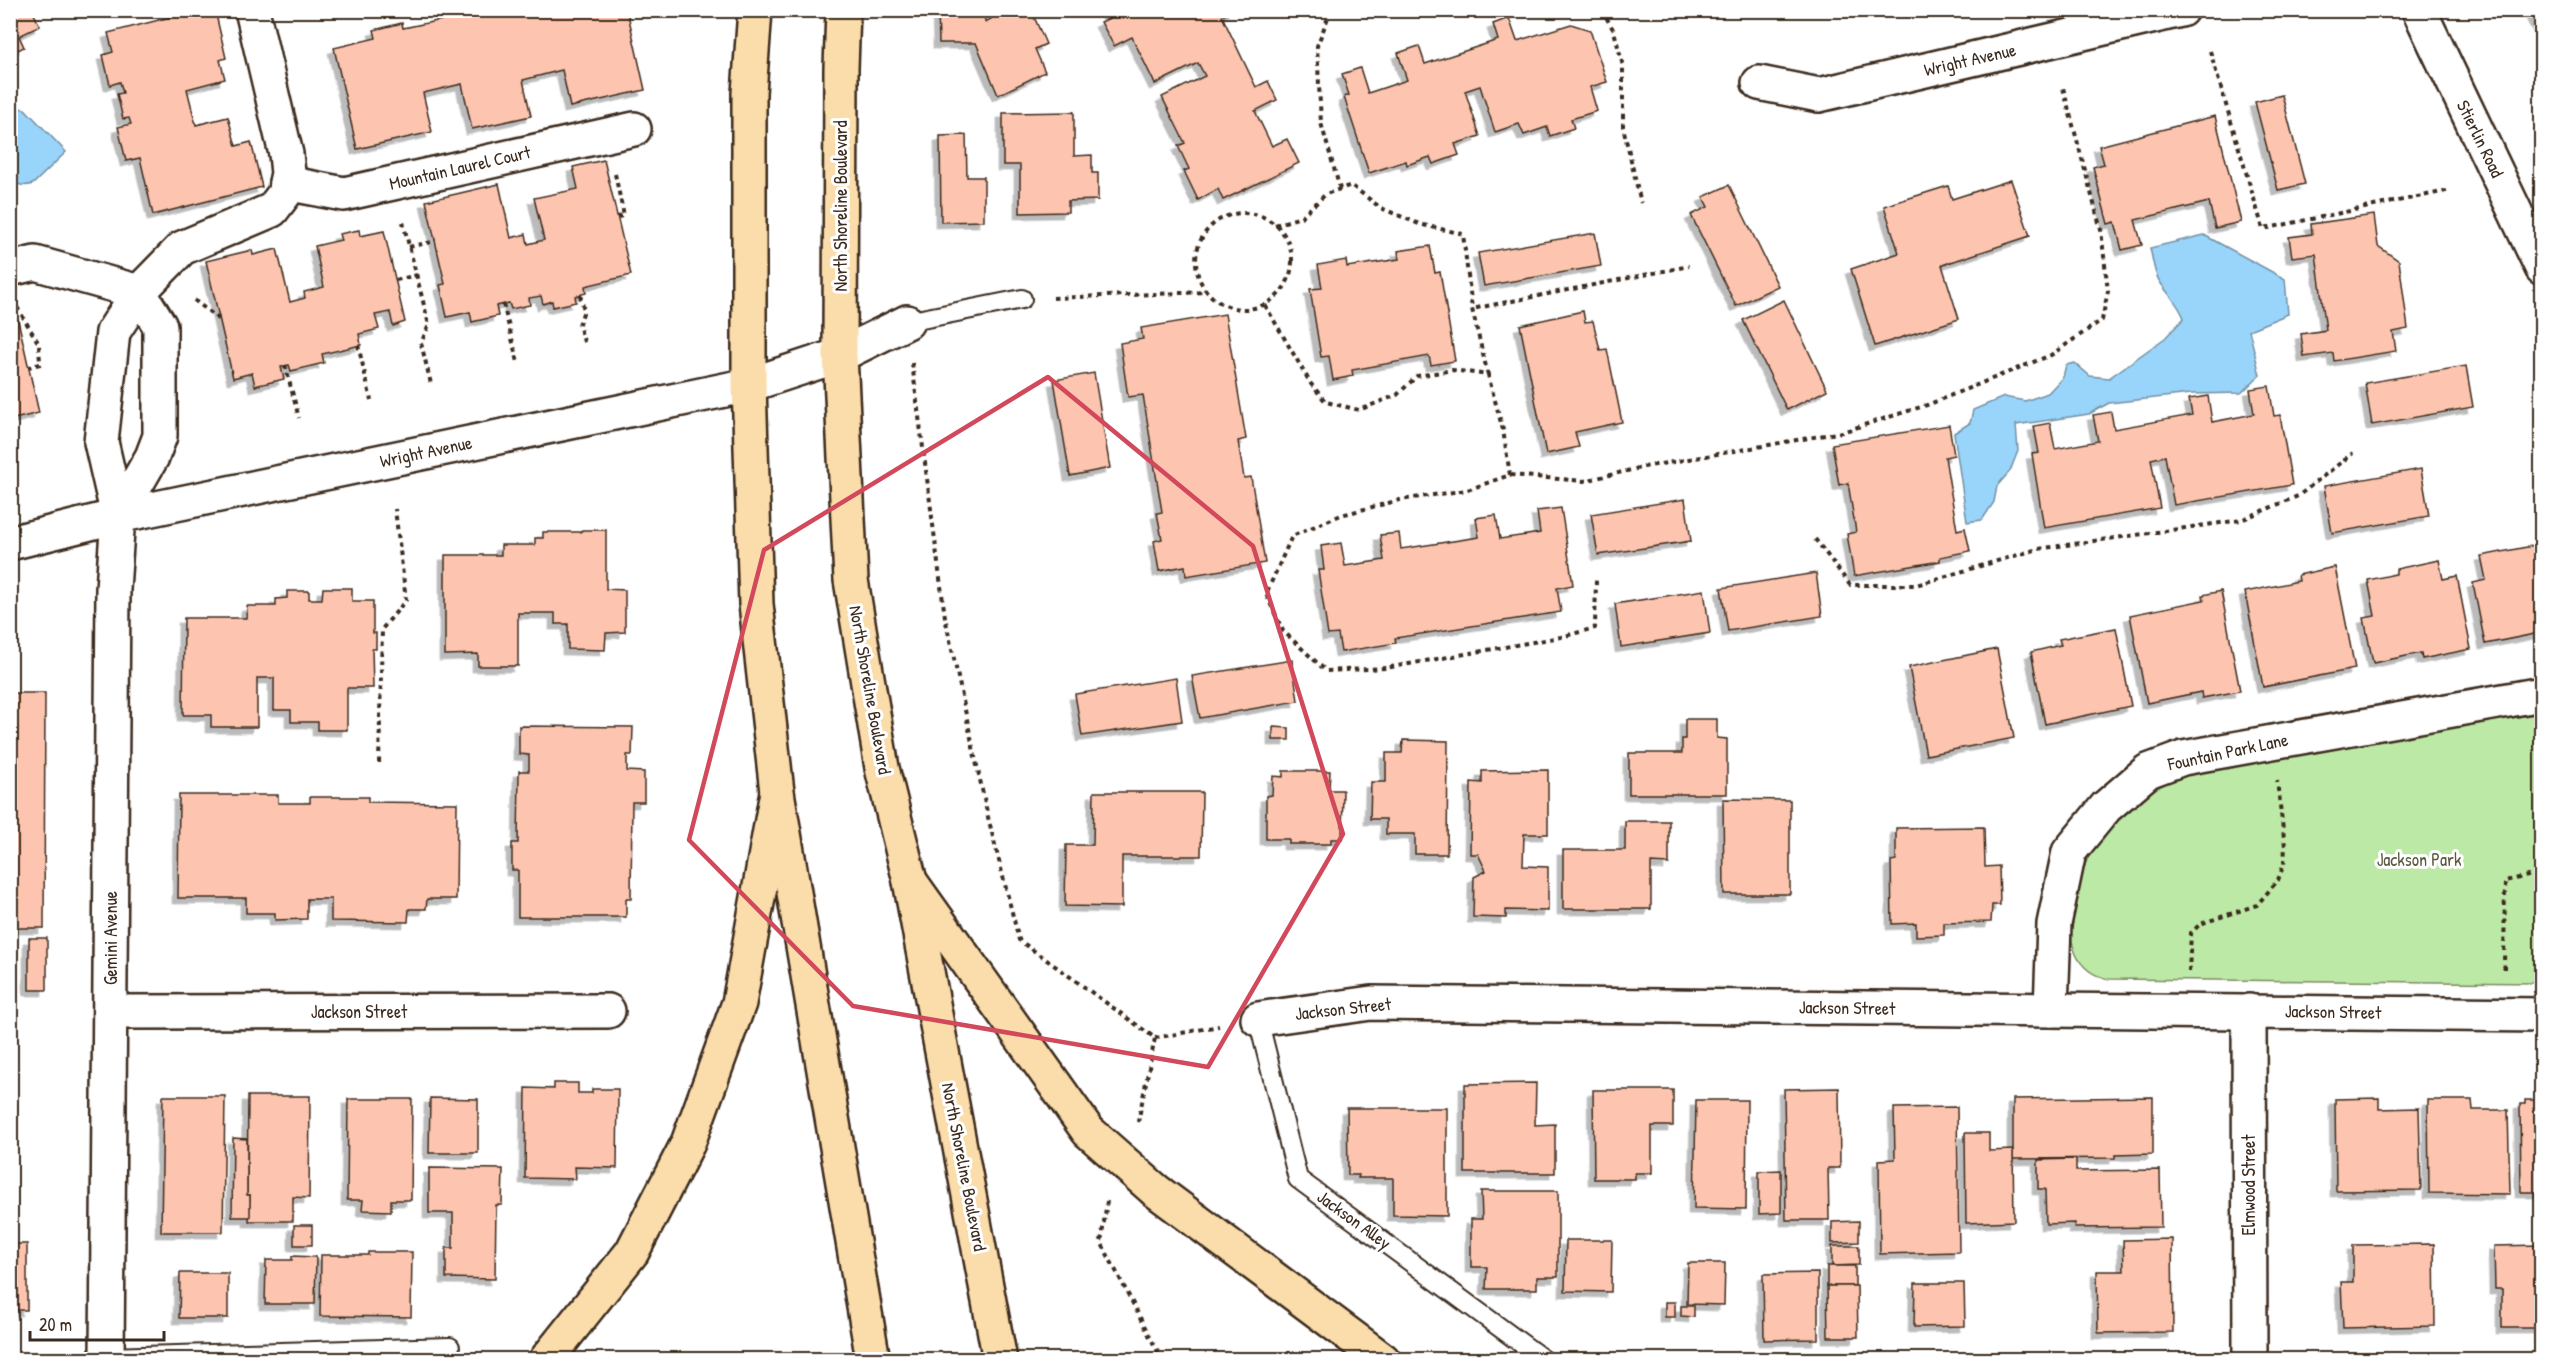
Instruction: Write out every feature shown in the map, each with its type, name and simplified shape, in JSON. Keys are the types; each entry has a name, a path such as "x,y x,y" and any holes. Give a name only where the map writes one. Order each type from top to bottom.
{"main road":[{"path":"755,10 749,93 750,385 756,604 777,792 873,1359"},
{"name":"North Shoreline Boulevard","path":"843,10 840,356 851,580 882,768 910,881 1000,1359"},
{"path":"546,1359 632,1252 688,1143 739,1003 777,792"},
{"path":"910,881 1088,1131 1155,1190 1383,1359"}],"street":[{"path":"118,516 101,442 113,332 138,292 182,248 272,210 285,193 288,173 286,154 252,10"},
{"name":"Wright Avenue","path":"1759,83 1819,95 2181,10"},
{"name":"Stierlin Road","path":"2419,10 2541,268"},
{"name":"Mountain Laurel Court","path":"286,183 344,194 619,132"},
{"path":"10,268 35,263 138,292 160,326 160,436 152,457 118,516"},
{"name":"Wright Avenue","path":"10,543 118,516 750,385 840,356 907,322"},
{"name":"Gemini Avenue","path":"107,1358 113,589 118,516"},
{"name":"Fountain Park Lane","path":"2051,1010 2054,924 2068,852 2106,807 2148,771 2183,758 2541,694"},
{"name":"Jackson Street","path":"1258,1019 1371,1003 2541,1015"},
{"name":"Jackson Street","path":"111,1012 608,1011"},
{"name":"Elmwood Street","path":"2249,1011 2250,1359"}],"lane":[{"path":"907,322 1022,299"},
{"name":"Jackson Alley","path":"1258,1019 1298,1179 1544,1359"},
{"path":"107,1358 450,1347"}],"path":[{"path":"1331,10 1317,46 1321,123 1340,189"},
{"path":"1602,10 1614,32 1623,66 1623,127 1641,203"},
{"path":"2210,51 2263,229 2451,190"},
{"path":"1596,579 1595,628 1562,637 1398,666 1326,671 1283,631 1266,594 1292,536 1341,515 1400,500 1467,490 1510,475 1584,481 1644,466 1842,432 1927,405 2051,355 2102,320 2108,291 2102,230 2062,84"},
{"path":"617,217 624,216 619,132"},
{"path":"393,183 429,325 421,343 431,384"},
{"path":"1275,225 1301,217 1326,194 1351,185 1381,208 1419,224 1463,234 1472,309 1503,430 1510,475"},
{"path":"1246,214 1261,217 1275,225 1285,236 1291,251 1292,267 1287,282 1278,295 1265,304 1250,309 1234,308 1219,302 1199,279 1196,263 1198,248 1205,234 1216,222 1230,215 1246,214"},
{"path":"409,247 435,241"},
{"path":"1472,309 1689,266"},
{"path":"396,280 417,275"},
{"path":"1022,299 1208,292"},
{"path":"580,295 584,310 579,326 585,345"},
{"path":"16,304 39,344 40,364 29,367"},
{"path":"503,304 518,362"},
{"path":"1265,304 1311,384 1326,402 1359,410 1397,395 1417,376 1453,370 1488,375"},
{"path":"907,322 945,617 988,817 1019,940 1155,1038 1258,1019"},
{"path":"358,345 371,400"},
{"path":"285,365 299,418"},
{"path":"1815,539 1850,585 1916,585 2038,549 2241,520 2298,496 2353,453"},
{"path":"380,763 382,629 406,600 395,509"},
{"path":"2188,1011 2191,933 2200,924 2257,905 2278,880 2284,864 2285,846 2277,780 2288,778"},
{"path":"2504,969 2505,881 2541,873"},
{"path":"1138,1123 1155,1038"},
{"path":"1108,1197 1101,1242 1162,1359"}],"highlighted area":[{"path":"1048,377 1253,546 1343,834 1208,1067 853,1006 689,840 764,550"}],"green space":[{"name":"Jackson Park","path":"2541,713 2541,983 2109,979 2088,970 2076,953 2071,932 2072,907 2078,882 2088,858 2112,821 2133,803 2155,789 2203,769"}],"water":[{"path":"11,107 25,109 66,152 30,185 18,184 11,178 13,156 11,153"},
{"path":"2204,235 2285,279 2288,314 2249,330 2260,375 2241,393 2191,394 2109,403 2089,414 2016,425 2018,451 2010,471 1997,486 1994,502 1982,520 1967,522 1954,433 1970,423 1973,410 2004,397 2025,401 2048,393 2063,377 2066,365 2075,363 2090,376 2109,378 2165,338 2184,318 2177,304 2157,277 2150,248"}],"building":[{"path":"10,10 32,10 40,26 19,36 24,47 10,54"},
{"path":"198,10 215,10 226,58 220,60 225,79 187,89 196,125 228,117 236,146 251,142 262,187 153,215 140,158 126,161 118,127 131,124 129,118 123,119 117,94 123,93 120,82 110,85 103,55 113,52 108,33"},
{"path":"445,10 473,10 473,12 503,10 503,13 516,10 627,10 645,90 570,107 562,70 523,80 531,116 472,129 462,84 423,93 432,132 357,149 334,48 376,38 374,30 402,23 403,28 447,19"},
{"path":"938,10 984,10 985,22 1001,11 1003,14 1017,10 1019,14 1031,10 1046,44 1035,49 1045,72 998,95 976,43 939,43"},
{"path":"1106,10 1234,10 1222,16 1256,87 1268,81 1277,100 1255,111 1272,146 1287,139 1299,163 1223,200 1218,189 1198,200 1184,171 1189,169 1178,146 1185,143 1162,97 1205,76 1198,63 1155,84 1132,37 1114,46 1101,22 1110,18"},
{"path":"2530,10 2542,10 2542,33"},
{"path":"1509,18 1517,41 1571,24 1590,30 1607,82 1590,87 1597,111 1571,119 1574,128 1550,136 1547,127 1524,135 1519,124 1495,132 1480,86 1465,91 1480,136 1455,144 1459,155 1433,164 1430,157 1407,165 1406,161 1369,173 1344,97 1349,95 1342,74 1360,68 1368,93 1407,80 1398,53 1419,46 1425,64 1498,40 1493,24"},
{"path":"2282,95 2305,184 2278,190 2255,102"},
{"path":"1074,112 1074,156 1092,155 1092,173 1098,173 1098,200 1068,201 1068,212 1020,213 1020,165 1003,165 1003,113"},
{"path":"2215,116 2241,222 2215,228 2209,202 2135,220 2142,245 2122,250 2115,222 2108,224 2093,167 2104,164 2099,146"},
{"path":"966,135 967,177 984,177 984,221 941,222 940,136"},
{"path":"604,160 631,275 585,286 586,293 575,296 576,302 553,307 552,301 543,304 541,296 529,298 530,305 511,309 509,303 496,306 498,316 472,322 470,312 447,317 440,285 445,284 426,201 499,184 511,238 526,234 528,244 544,240 534,198 578,189 573,167"},
{"path":"2011,180 2030,236 1942,265 1959,319 1875,346 1851,269 1899,253 1884,206 1948,186 1952,199"},
{"path":"1729,185 1778,286 1736,306 1691,215 1708,207 1703,197"},
{"path":"2374,215 2378,246 2399,261 2408,329 2393,332 2396,351 2334,361 2333,353 2304,357 2301,334 2326,330 2316,254 2292,257 2289,237 2312,234 2311,224"},
{"path":"359,230 360,236 384,231 405,322 393,326 390,312 375,315 379,329 359,334 361,345 322,354 324,363 291,371 289,365 281,367 284,379 255,386 252,373 233,378 206,261 252,250 253,255 277,249 290,302 305,298 304,292 324,287 315,246 341,240 339,234"},
{"path":"1595,233 1601,266 1484,286 1478,253"},
{"path":"1430,246 1435,273 1440,272 1455,361 1431,365 1429,356 1352,370 1353,376 1333,380 1329,356 1321,357 1310,289 1322,288 1318,265 1346,260 1347,267 1399,259 1398,251"},
{"path":"1784,300 1827,390 1787,410 1743,320"},
{"path":"1583,311 1585,322 1593,321 1600,350 1607,349 1622,422 1575,432 1579,447 1546,454 1520,325"},
{"path":"1225,314 1246,439 1238,441 1244,478 1251,477 1265,563 1186,576 1185,566 1159,571 1154,541 1162,539 1157,513 1162,512 1143,395 1128,397 1120,343 1143,339 1141,328"},
{"path":"18,320 39,413 10,420 10,322"},
{"path":"2466,366 2473,407 2372,425 2365,383"},
{"path":"1094,373 1110,468 1070,476 1054,380"},
{"path":"2269,386 2274,416 2280,415 2292,485 2174,505 2165,456 2151,459 2160,508 2044,528 2032,454 2039,453 2034,426 2050,423 2055,449 2098,441 2093,415 2111,412 2114,429 2192,415 2189,399 2208,396 2212,422 2254,414 2250,389"},
{"path":"1949,425 1954,455 1945,457 1957,530 1965,528 1970,551 1940,557 1940,561 1854,576 1847,534 1856,532 1848,483 1839,485 1832,444"},
{"path":"2421,469 2429,516 2332,533 2324,486"},
{"path":"1685,499 1691,541 1598,555 1591,514"},
{"path":"1561,508 1573,585 1557,588 1561,612 1395,638 1396,643 1341,652 1338,634 1328,635 1318,570 1324,570 1321,546 1341,543 1345,566 1384,560 1380,535 1399,533 1401,549 1479,537 1476,518 1496,515 1500,539 1540,533 1537,511"},
{"path":"582,530 606,530 606,589 625,590 625,632 606,633 605,650 568,649 568,624 555,624 555,613 518,613 518,666 478,666 478,654 445,655 445,555 501,555 501,545 535,545 535,538 543,538 543,532 581,532"},
{"path":"2542,544 2542,641 2540,633 2485,644 2473,583 2486,580 2481,556"},
{"path":"2439,560 2443,579 2457,576 2471,649 2422,659 2421,653 2373,663 2364,618 2375,616 2368,580 2396,574 2396,569"},
{"path":"2335,567 2355,669 2263,687 2245,592 2299,581 2298,575"},
{"path":"1816,573 1822,616 1728,631 1721,588"},
{"path":"323,588 352,588 352,601 373,601 373,633 376,633 376,649 372,649 373,688 347,688 347,730 318,730 318,722 291,722 291,710 274,710 274,678 257,678 257,727 211,727 211,715 183,715 184,618 246,618 247,606 276,606 276,599 287,598 287,591 309,591 309,599 322,599"},
{"path":"1704,590 1710,633 1621,647 1615,604"},
{"path":"2221,591 2240,691 2202,698 2201,692 2147,703 2130,615 2204,600 2203,595"},
{"path":"2116,628 2131,706 2045,724 2031,652 2061,645 2059,639"},
{"path":"1997,649 2014,738 1926,755 1909,667"},
{"path":"1292,660 1298,701 1200,718 1192,676"},
{"path":"1176,678 1182,721 1082,736 1075,694"},
{"path":"10,693 45,693 44,928 10,928"},
{"path":"1685,719 1717,719 1717,738 1727,739 1727,794 1629,794 1629,753 1682,753"},
{"path":"519,726 633,727 632,755 627,755 627,771 644,772 644,802 632,802 631,899 626,899 626,917 518,917 518,870 512,870 512,843 518,843 519,771 529,771 529,755 519,754"},
{"path":"1273,727 1289,728 1289,740 1273,740"},
{"path":"1403,740 1448,741 1447,854 1415,854 1415,834 1386,834 1386,819 1370,819 1371,782 1386,782 1386,753 1402,753"},
{"path":"1548,770 1548,834 1524,834 1523,866 1548,867 1548,911 1506,910 1506,918 1473,917 1474,877 1486,871 1478,854 1470,854 1471,782 1482,783 1482,771"},
{"path":"1283,771 1330,771 1329,790 1343,790 1342,839 1331,839 1331,844 1289,844 1289,839 1266,839 1266,796 1272,795 1273,776 1283,777"},
{"path":"1094,792 1202,792 1201,856 1122,856 1122,907 1065,906 1066,845 1093,845"},
{"path":"179,795 278,795 278,803 310,803 310,797 368,797 368,802 457,803 456,899 427,899 426,909 409,909 408,922 331,921 331,899 307,899 307,919 275,920 275,913 246,913 246,898 178,898"},
{"path":"1723,799 1790,800 1790,894 1724,894"},
{"path":"1625,821 1669,821 1669,864 1651,863 1651,909 1563,909 1563,850 1625,850"},
{"path":"1984,827 1985,867 1999,866 2000,905 1992,905 1991,922 1944,923 1944,935 1916,936 1916,923 1892,924 1891,861 1896,860 1896,828"},
{"path":"29,938 47,938 47,990 29,990"},
{"path":"554,1083 578,1083 578,1093 592,1093 592,1089 618,1089 617,1168 575,1167 576,1179 525,1178 526,1088 554,1089"},
{"path":"1536,1083 1535,1125 1555,1124 1555,1173 1465,1173 1465,1084"},
{"path":"1839,1088 1840,1168 1828,1168 1829,1220 1786,1220 1784,1089"},
{"path":"1593,1090 1673,1090 1673,1126 1652,1126 1652,1173 1635,1173 1635,1179 1594,1179"},
{"path":"163,1096 225,1096 223,1232 161,1232"},
{"path":"248,1096 310,1096 309,1198 293,1197 293,1221 249,1221"},
{"path":"2153,1097 2153,1154 2115,1155 2115,1158 2013,1159 2013,1099"},
{"path":"430,1098 478,1099 478,1153 429,1153"},
{"path":"2379,1098 2379,1109 2419,1108 2421,1190 2336,1191 2335,1099"},
{"path":"348,1099 412,1099 411,1200 391,1200 391,1211 362,1210 363,1200 347,1200"},
{"path":"1696,1100 1747,1100 1746,1209 1694,1208"},
{"path":"2428,1100 2472,1100 2473,1110 2508,1110 2510,1194 2429,1193"},
{"path":"2525,1100 2542,1100 2542,1192 2521,1192 2520,1104 2525,1104"},
{"path":"1957,1107 1959,1252 1880,1254 1879,1160 1895,1159 1894,1108"},
{"path":"1347,1108 1447,1108 1447,1216 1393,1215 1393,1178 1358,1178 1359,1175 1348,1175"},
{"path":"1965,1133 1989,1133 1989,1151 2013,1150 2014,1221 1966,1223"},
{"path":"233,1138 247,1139 247,1195 250,1195 250,1217 232,1217"},
{"path":"2076,1159 2076,1171 2160,1170 2161,1227 2074,1228 2075,1223 2046,1224 2045,1189 2038,1189 2038,1160"},
{"path":"429,1168 503,1169 502,1205 496,1205 495,1279 446,1278 446,1248 453,1248 453,1213 429,1213"},
{"path":"1781,1170 1781,1213 1759,1214 1759,1171"},
{"path":"1481,1191 1558,1191 1558,1277 1537,1277 1537,1289 1486,1289 1487,1267 1471,1267 1471,1219 1482,1219"},
{"path":"1859,1221 1859,1242 1832,1243 1832,1222"},
{"path":"294,1225 312,1225 312,1245 294,1245"},
{"path":"2172,1239 2173,1332 2098,1333 2097,1271 2124,1271 2123,1240"},
{"path":"1566,1240 1612,1240 1611,1292 1565,1291"},
{"path":"10,1244 27,1244 27,1310 10,1310"},
{"path":"2434,1244 2435,1326 2343,1328 2341,1282 2353,1282 2353,1245"},
{"path":"2542,1245 2542,1328 2502,1328 2502,1289 2495,1289 2494,1246"},
{"path":"1832,1246 1859,1246 1859,1265 1832,1266"},
{"path":"368,1252 412,1252 411,1317 320,1316 321,1255 368,1255"},
{"path":"292,1256 316,1257 315,1304 265,1304 266,1260 292,1260"},
{"path":"1688,1263 1725,1263 1724,1305 1687,1304"},
{"path":"1827,1266 1855,1266 1855,1286 1827,1286"},
{"path":"180,1273 228,1273 228,1318 179,1318"},
{"path":"1818,1273 1818,1339 1764,1340 1763,1274"},
{"path":"1915,1283 1964,1283 1965,1326 1914,1327"},
{"path":"1827,1286 1857,1286 1858,1337 1828,1337"},
{"path":"1665,1302 1675,1302 1675,1317 1665,1317"},
{"path":"1681,1306 1694,1306 1694,1317 1681,1316"}]}
